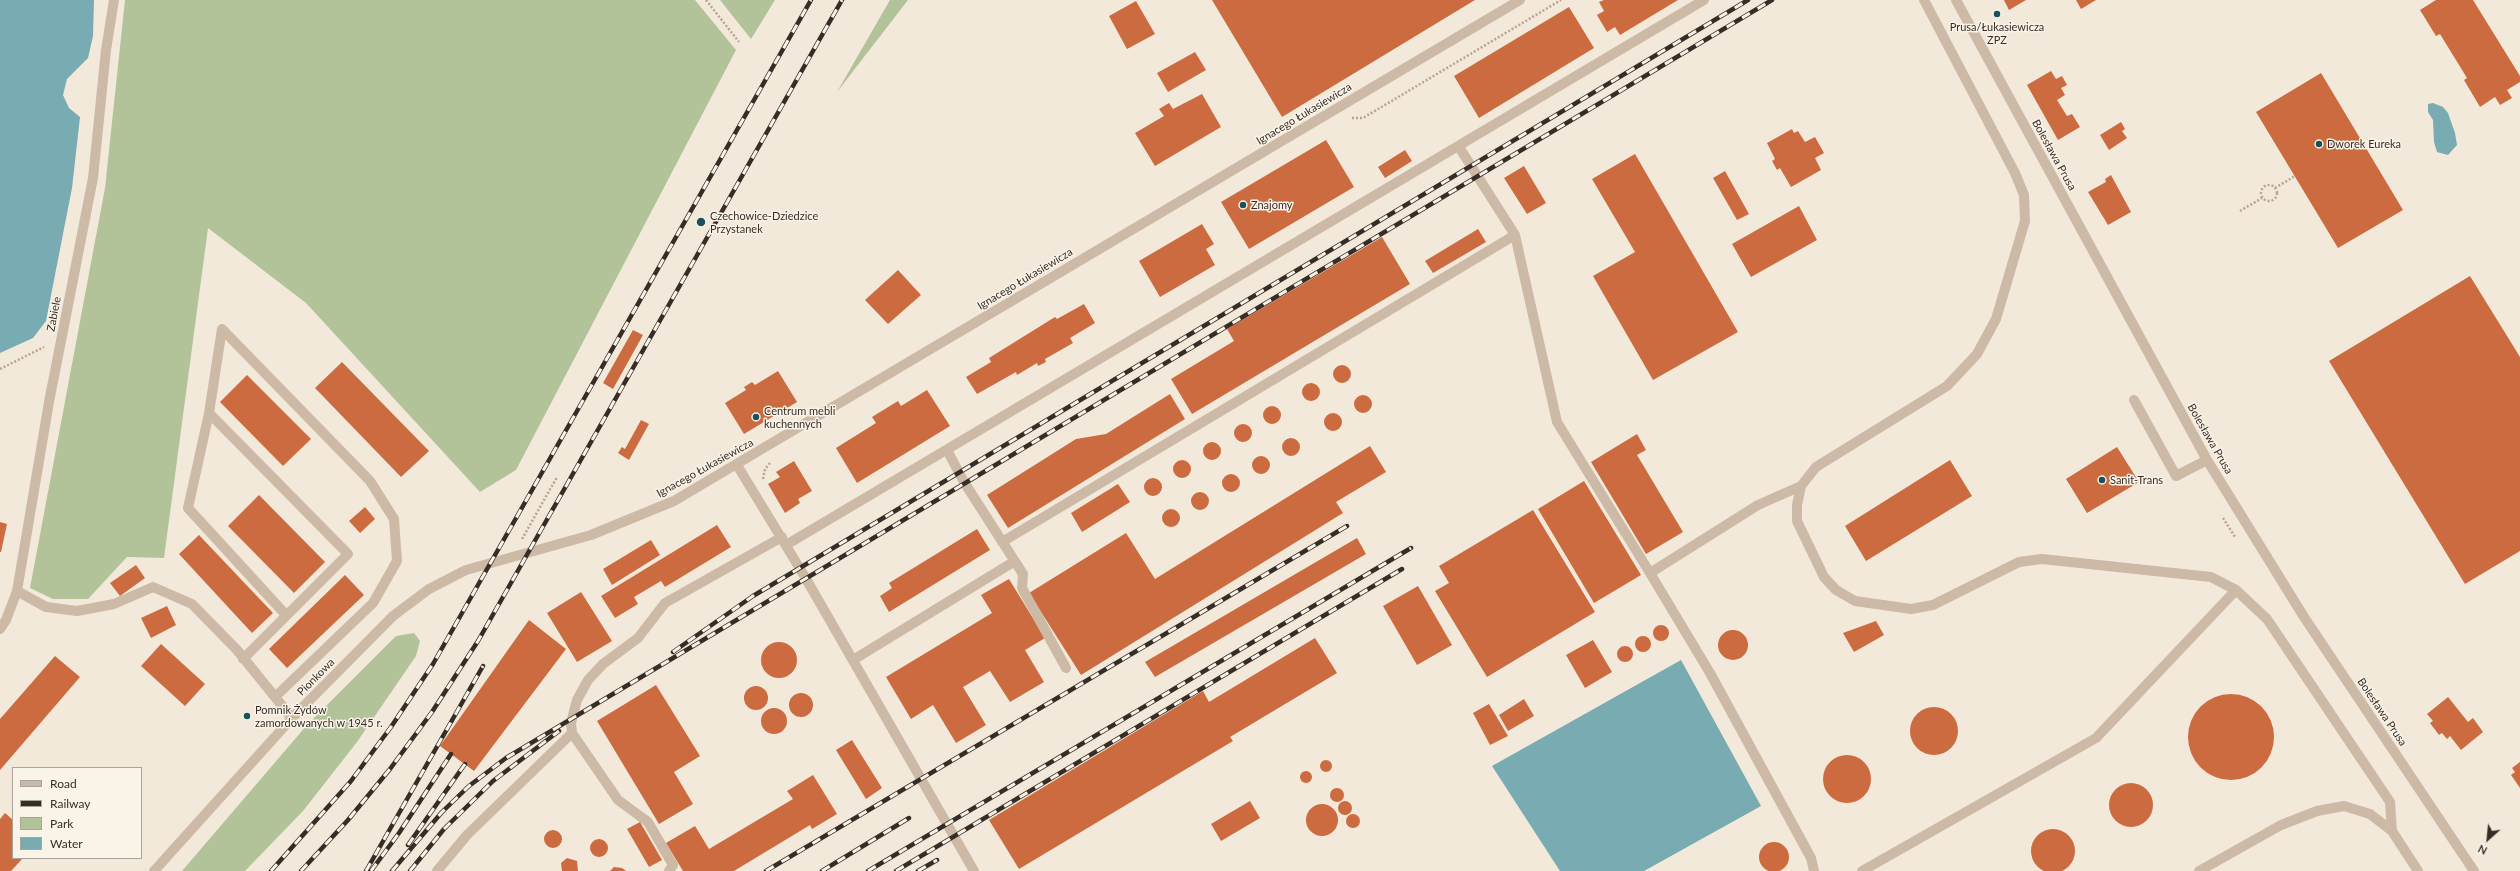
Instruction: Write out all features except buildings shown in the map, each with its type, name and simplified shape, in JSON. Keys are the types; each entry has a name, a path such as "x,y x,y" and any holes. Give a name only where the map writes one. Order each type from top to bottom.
{"street":[{"name":"Zabiele","path":"0,629 6,620 17,591 62,338 93,178 106,50 114,0"},
{"name":"Ignacego Łukasiewicza","path":"530,551 591,535 668,504 737,466 1520,0"},
{"path":"669,871 673,865 648,822 618,800 572,733 571,723 577,700 588,680 603,664 638,638 664,603 784,541 947,450 1704,0"},
{"path":"1924,0 2015,172 2024,195 2025,221 1996,319 1977,354 1947,386 1816,467 1801,486 1797,505 1798,521 1824,577 1836,590 1855,601 1912,609 1933,605 2019,562 2042,559 2211,577 2236,590 2267,619 2390,802 2392,831"},
{"name":"Bolesława Prusa","path":"1956,0 2207,460 2304,617 2474,871"},
{"path":"1459,147 1515,235 1557,422 1710,673 1811,858 1814,871"},
{"path":"1002,542 1515,235"},
{"path":"275,697 373,603 397,561 394,519 370,481 222,329 209,413 188,508 286,615"},
{"path":"2134,400 2176,476 2207,460"},
{"path":"209,413 348,554 243,658"},
{"path":"947,450 964,482 1023,574 1022,588 1066,668"},
{"path":"737,466 784,541 974,871"},
{"path":"1650,573 1758,505 1801,486"},
{"name":"Pionkowa","path":"154,871 292,718 393,616 429,589 466,570 511,558 530,551"},
{"path":"853,660 1015,561"},
{"path":"17,591 46,607 77,611 114,604 153,587 192,604 243,658 292,718"},
{"path":"1862,871 2096,738 2236,590"},
{"path":"437,871 467,835 572,733"},
{"path":"2199,871 2281,825 2317,811 2344,806 2370,814 2392,831 2418,871"}],"path":[{"path":"706,0 740,42"},
{"path":"2275,188 2295,176"},
{"path":"2271,185 2275,188 2277,193 2274,200 2269,202 2262,198 2262,190 2265,186 2271,185"},
{"path":"2240,211 2262,198"},
{"path":"0,369 62,338"},
{"path":"511,558 557,477"}],"green space":[{"path":"125,0 695,0 736,50 516,470 480,492 306,303 208,228 164,558 127,557 88,599 53,599 30,588 105,188"},
{"path":"720,0 775,0 751,39"},
{"path":"890,0 908,0 837,92"},
{"path":"414,633 420,641 416,656 357,742 303,811 245,871 182,871 307,725 396,636"}],"water":[{"path":"0,0 94,0 93,36 88,58 67,79 63,95 69,108 80,117 72,188 46,321 33,338 0,353"},
{"path":"2433,103 2443,107 2448,113 2455,133 2457,145 2448,155 2437,152 2434,142 2433,120 2428,112 2428,104"},
{"path":"1681,660 1761,806 1644,871 1560,871 1492,766"}],"railway":[{"path":"271,871 351,781 391,727 433,664 811,0"},
{"path":"301,871 348,820 390,769 432,712 478,641 842,0"},
{"path":"673,652 753,596 1748,0"},
{"path":"392,871 442,812 469,786 506,758 1772,0"},
{"path":"766,871 1347,526"},
{"path":"868,871 1411,548"},
{"path":"896,871 1402,569"},
{"path":"366,871 483,666"},
{"path":"410,871 444,829 493,781 559,731"},
{"path":"371,871 399,833 451,754"},
{"path":"408,845 465,764"},
{"path":"822,871 909,818"},
{"path":"918,871 937,860"}],"place":[{"name":"Prusa/Łukasiewicza ZPZ","path":"1997,14"},
{"name":"Dworek Eureka","path":"2319,144"},
{"name":"Znajomy","path":"1243,205"},
{"name":"Czechowice-Dziedzice Przystanek","path":"701,222"},
{"name":"Centrum mebli kuchennych","path":"756,417"},
{"name":"Sanit-Trans","path":"2102,480"},
{"name":"Pomnik Żydów zamordowanych w 1945 r.","path":"247,716"}]}
